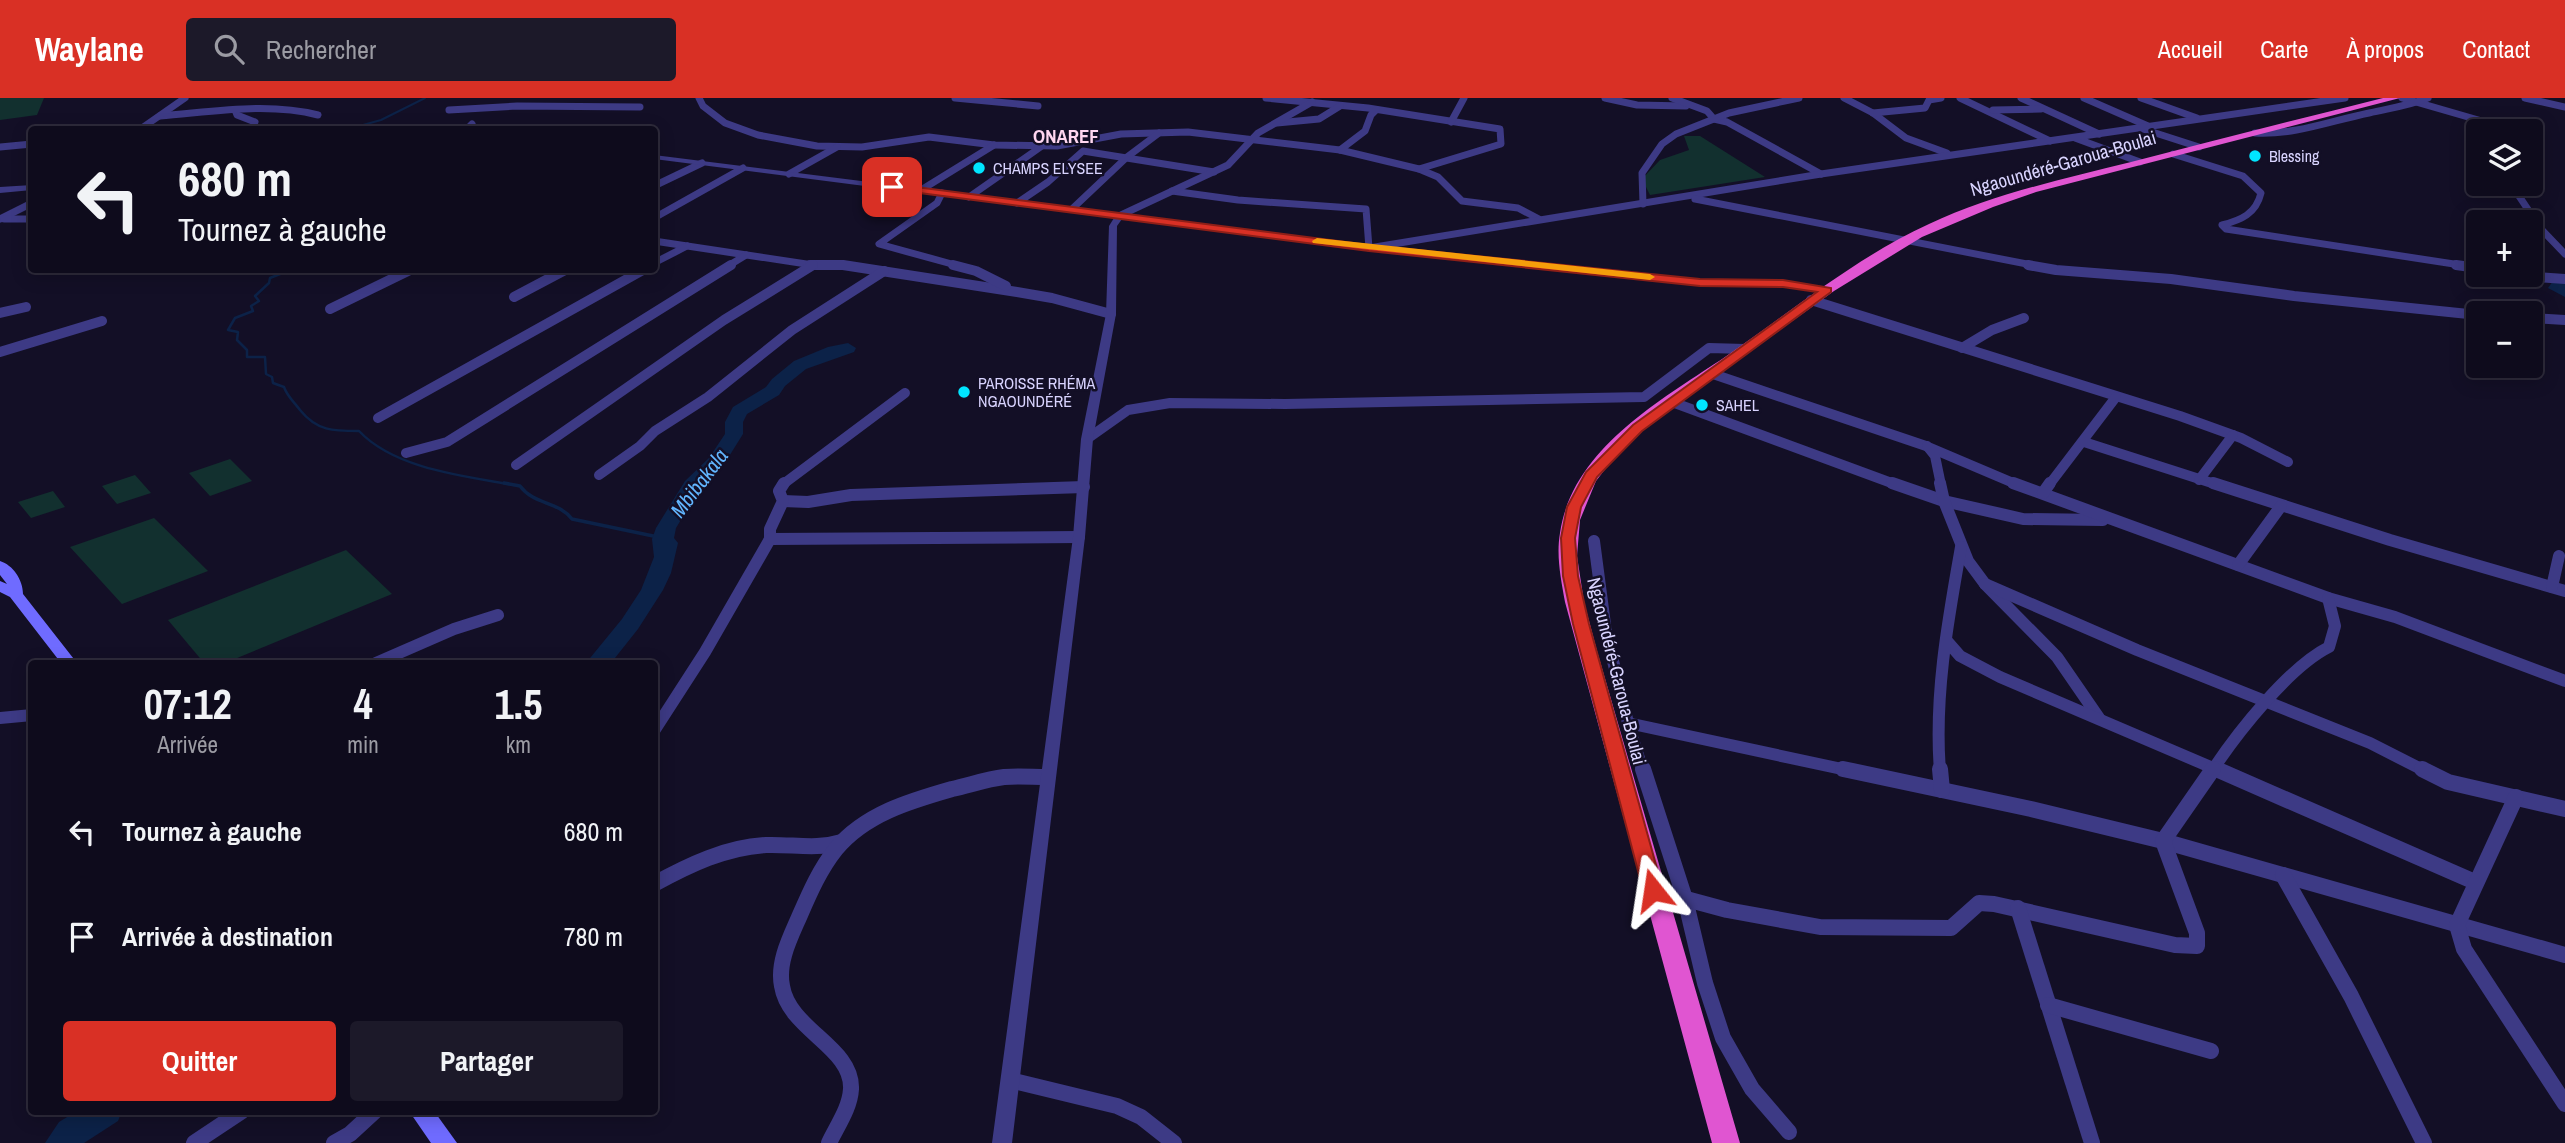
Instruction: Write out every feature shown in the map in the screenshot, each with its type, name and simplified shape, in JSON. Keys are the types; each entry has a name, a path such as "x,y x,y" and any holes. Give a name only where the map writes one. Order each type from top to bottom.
{"highway":[{"name":"Ngaoundéré-Garoua-Boulai","path":"1721,1142 1581,624 1571,576 1568,538 1574,507 1591,475 1612,450 1710,373 1811,300 1907,240 1996,201 2255,133 2350,103 2395,98"}],"main road":[{"path":"0,565 6,588 66,660"},
{"path":"423,1115 445,1143"}],"street":[{"path":"145,126 185,98"},
{"path":"568,106 578,98"},
{"path":"699,98 702,106 713,115 745,131 805,145 837,148 929,137 994,145 1042,146 1064,145 1121,134 1200,133 1340,150 1432,170 1502,141 1499,128 1376,110 1266,98"},
{"path":"955,98 1038,106"},
{"path":"1002,1143 1079,537 1087,439 1111,314 1113,226 1121,215 1227,165 1271,124 1318,98"},
{"path":"1451,122 1464,98"},
{"path":"1605,98 1637,105 1693,106"},
{"path":"1672,98 1707,111 1714,119 1737,127 1821,174"},
{"path":"1643,204 1640,177 1664,142 1714,119 1773,101 1799,98"},
{"path":"1844,98 1873,113 1906,138 1951,154"},
{"path":"1873,113 1922,110 1929,100 1941,98"},
{"path":"1960,98 2050,141"},
{"path":"2021,98 2099,134"},
{"path":"2084,98 2150,126"},
{"path":"2141,98 2198,119"},
{"path":"2298,98 2310,102"},
{"path":"2402,98 2475,119"},
{"path":"2255,133 2277,134 2323,126 2334,120 2409,106 2428,98"},
{"path":"2525,98 2565,107"},
{"path":"2330,100 2350,103"},
{"path":"1369,248 1951,154 2310,102 2330,100 2350,103"},
{"path":"160,116 293,106 318,115"},
{"path":"449,110 568,106 640,107"},
{"path":"1271,124 1321,118 1333,113 1340,106"},
{"path":"1989,110 2043,108"},
{"path":"235,110 237,115 255,122"},
{"path":"1340,150 1365,131 1371,115 1376,110"},
{"path":"2140,128 2199,147"},
{"path":"1072,209 1127,157 1159,133"},
{"path":"2073,137 2140,162"},
{"path":"0,147 28,144"},
{"path":"921,190 994,145"},
{"path":"969,197 1042,146"},
{"path":"789,174 837,148"},
{"path":"1017,203 1048,182 1080,152 1214,172"},
{"path":"2173,153 2243,176 2261,192 2260,205 2252,213 2222,225 2225,229 2466,266"},
{"path":"658,158 684,165"},
{"path":"658,177 684,165 702,163 1369,248 1719,284 1783,284 1827,290"},
{"path":"658,183 684,165"},
{"path":"658,216 743,168"},
{"path":"1432,170 1462,201 1518,208 1539,219"},
{"path":"0,190 28,187"},
{"path":"1172,191 1238,200 1366,209 1369,248"},
{"path":"942,193 937,203 879,244 976,271 1017,292"},
{"path":"2519,196 2541,229 2565,254"},
{"path":"1684,197 2056,270 2171,279 2294,296 2466,314"},
{"path":"1,219 28,205"},
{"path":"1,219 28,219"},
{"path":"658,242 813,265 843,265 1017,292 1052,298 1111,314"},
{"path":"658,262 687,246"},
{"path":"406,453 447,442 746,255"},
{"path":"516,465 723,320 813,265"},
{"path":"599,475 640,446 655,431 708,397 792,330 884,271"},
{"path":"330,309 404,273"},
{"path":"514,298 560,273"},
{"path":"378,418 638,273"},
{"path":"2543,277 2565,279"},
{"path":"1811,300 2232,435 2288,462"},
{"path":"0,313 26,307"},
{"path":"1962,348 1986,332 2024,318"},
{"path":"2543,319 2565,320"},
{"path":"0,352 102,321"},
{"path":"1087,439 1128,410 1170,403 1285,404 1644,397 1709,348 1745,349"},
{"path":"1710,373 1926,446 1985,473 2328,597 2395,617 2565,681"},
{"path":"658,725 705,652 770,539 770,529 783,501 779,491 783,484 905,393"},
{"path":"2043,493 2116,397"},
{"path":"1672,402 1944,501 2024,519 2114,520"},
{"path":"2199,480 2232,435"},
{"path":"2084,442 2281,506 2565,591"},
{"path":"1926,446 1935,456 1944,501 1968,561 1985,584 2057,657 2099,718"},
{"path":"783,501 807,502 851,495 1084,487"},
{"path":"1913,491 1954,524"},
{"path":"2238,565 2281,506"},
{"path":"770,539 1079,537"},
{"path":"1594,541 1606,632 1628,723 1685,899 1705,983 1723,1038 1752,1089 1790,1132"},
{"path":"1942,790 1938,762 1946,639 1962,544"},
{"path":"2552,587 2559,556"},
{"path":"1985,584 2370,743 2448,782 2565,809"},
{"path":"2163,841 2239,731 2313,655 2329,647 2335,626 2328,597"},
{"path":"383,660 454,628 498,615"},
{"path":"1946,639 1959,656 2000,677 2475,882"},
{"path":"0,718 28,715"},
{"path":"1628,723 1942,790 2163,841 2565,955"},
{"path":"1624,783 1644,769"},
{"path":"829,1143 849,1101 851,1075 842,1061 802,1025 788,1008 781,983 786,951 802,908 822,871 842,842 859,826 903,802 1004,777 1047,777"},
{"path":"2516,797 2456,925 2464,948 2565,1104"},
{"path":"1653,890 1727,910 1820,927 1951,928 1979,903 2018,908 2175,945 2197,946 2197,933 2163,841"},
{"path":"658,882 684,868 739,849 771,845 813,850 842,842"},
{"path":"2283,875 2351,996 2424,1143"},
{"path":"2018,908 2092,1143"},
{"path":"2048,1005 2211,1051"},
{"path":"1010,1080 1117,1106 1141,1117 1174,1143"},
{"path":"194,1143 236,1115"},
{"path":"334,1143 350,1134 371,1115"}],"green space":[{"path":"0,98 44,98 37,115 0,120"},
{"path":"1684,136 1700,136 1765,177 1650,195 1642,179 1660,160 1689,150"},
{"path":"230,459 252,481 210,496 189,473"},
{"path":"135,475 151,493 117,504 102,486"},
{"path":"53,491 65,507 31,518 18,502"},
{"path":"154,518 208,571 122,604 70,547"},
{"path":"346,550 392,594 232,660 201,660 168,620"}],"waterway":[{"path":"359,126 381,120 425,98"},
{"path":"282,273 270,278 269,283 255,296 259,301 251,306 253,311 235,318 228,330 238,332 237,340 247,350 247,357 265,357 266,374 272,377 273,383 284,387 306,417 326,428 359,431 391,454 431,469 514,485"},
{"path":"2565,284 2559,284 2556,288 2565,292"},
{"name":"Mbibakala","path":"600,660 630,624 652,590 664,557 664,544 667,543 663,539 666,528 692,485 716,462 734,434 734,422 739,411 773,391 778,383 800,365 848,348"},
{"path":"504,483 520,486 532,497 560,509 572,519 658,537 658,543 667,543"},
{"name":"Mbibakala","path":"62,1143 71,1133 100,1115"}],"slow traffic":[{"path":"1317,241 1650,277"}],"place":[{"name":"Blessing","path":"2255,156"},
{"name":"CHAMPS ELYSEE","path":"979,168"},
{"name":"PAROISSE RHÉMA NGAOUNDÉRÉ","path":"964,392"},
{"name":"SAHEL","path":"1702,405"}],"district":[{"name":"ONAREF","path":"1066,136"}],"route":[{"path":"892,187 1369,248 1700,283 1783,284 1827,290 1637,428 1612,450 1591,475 1574,507 1568,538 1571,576 1581,624 1653,890"}]}
